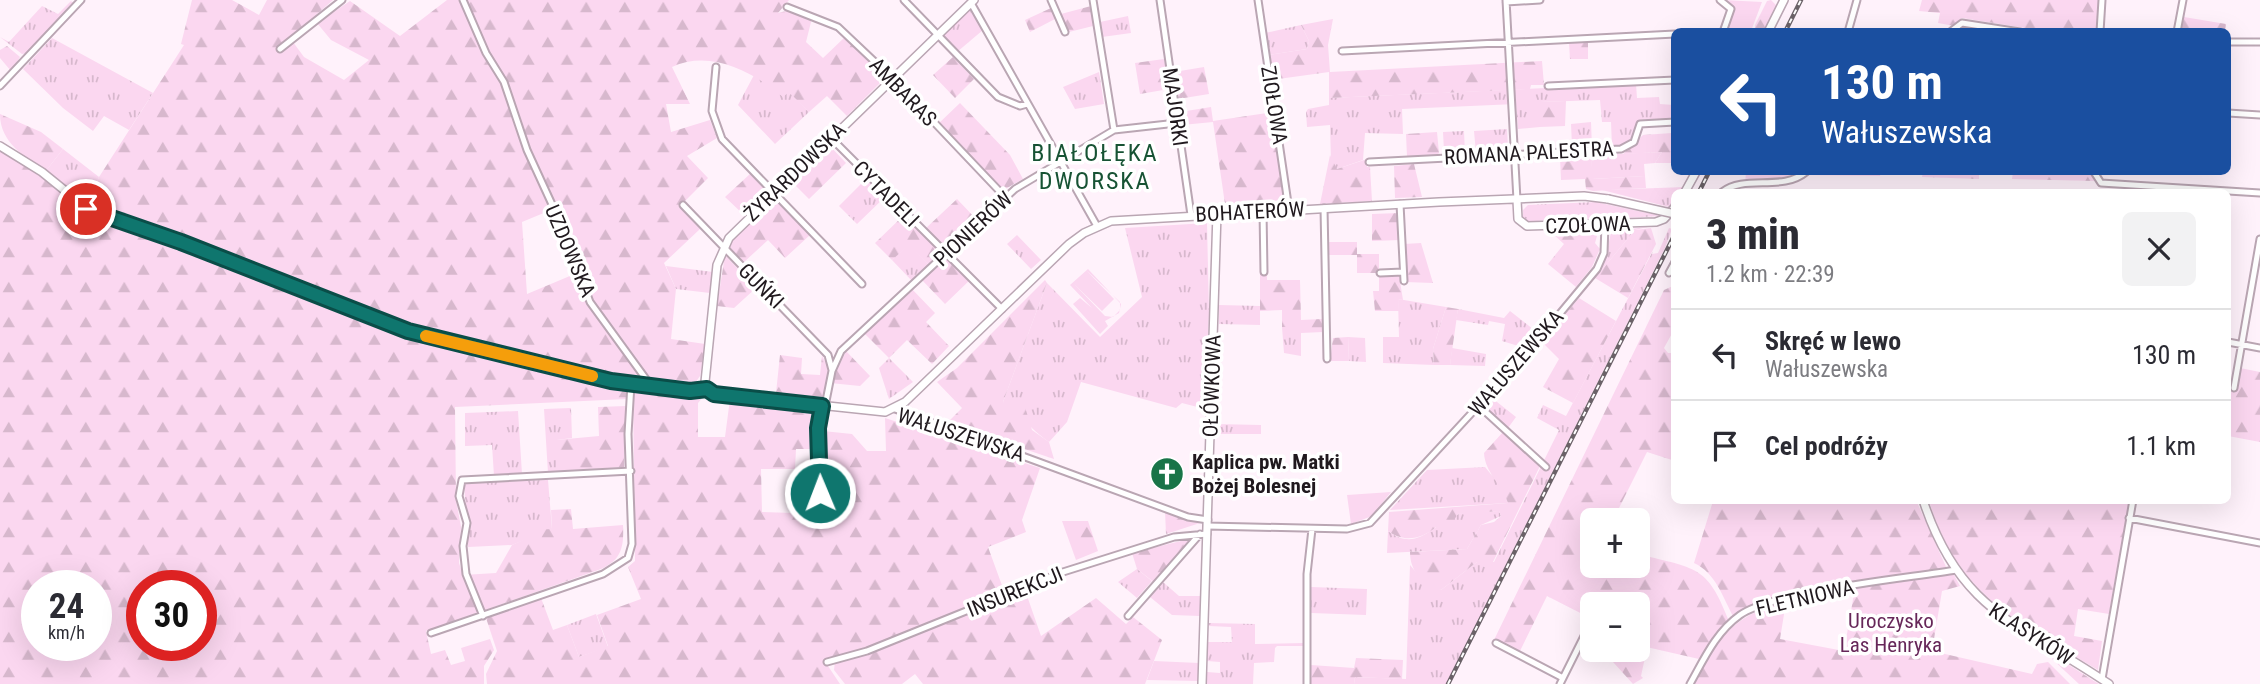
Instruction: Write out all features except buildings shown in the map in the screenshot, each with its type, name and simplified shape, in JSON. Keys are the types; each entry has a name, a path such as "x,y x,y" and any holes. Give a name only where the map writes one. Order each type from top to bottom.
{"street":[{"path":"0,86 80,0"},
{"path":"280,49 342,0"},
{"name":"UZDOWSKA","path":"463,0 479,39 503,82 525,144 564,231 590,302 651,386"},
{"path":"904,0 998,97 1020,106 1027,104"},
{"path":"1051,0 1065,32"},
{"path":"1093,0 1114,130"},
{"name":"MAJORKI","path":"1160,0 1191,215"},
{"name":"ZIOŁOWA","path":"1258,0 1289,210"},
{"path":"1517,200 1506,1 1540,0"},
{"path":"1720,0 1731,9 1724,28"},
{"path":"1770,28 1784,0"},
{"path":"1850,28 1857,0"},
{"path":"2101,28 2102,0"},
{"path":"2178,28 2183,0"},
{"path":"972,1 1097,226"},
{"name":"ŻYRARDOWSKA","path":"707,389 705,380 717,265 723,248 737,229 972,1"},
{"name":"AMBARAS","path":"787,7 838,27 1005,197"},
{"path":"1342,51 1671,34"},
{"path":"2231,42 2260,42"},
{"path":"716,67 712,111 719,134 773,194 862,284"},
{"path":"1548,86 1671,80"},
{"path":"2231,113 2260,115"},
{"name":"ROMANA PALESTRA","path":"1369,162 1621,149 1634,142 1640,124 1671,122"},
{"name":"PIONIERÓW","path":"820,493 818,428 832,371 841,351 1005,197 1114,130 1177,123"},
{"name":"CYTADELI","path":"831,138 1002,309"},
{"name":"WAŁUSZEWSKA","path":"0,146 42,172 86,209 99,215 181,242 408,331 529,363 631,384 695,391 707,389 714,394 885,412 895,409 1188,517 1205,529 1347,529 1370,523 1479,406 1597,270 1605,250 1605,224"},
{"path":"1729,189 1796,179 1802,175"},
{"path":"2095,175 2097,180 2182,189"},
{"path":"2231,192 2260,193"},
{"name":"BOHATERÓW","path":"895,409 1069,244 1097,226 1129,218 1584,196 1671,213"},
{"name":"CZOŁOWA","path":"1517,200 1518,219 1525,226 1660,221 1671,211"},
{"path":"1400,204 1404,281"},
{"name":"GUŃKI","path":"683,205 828,355 832,371"},
{"path":"1324,208 1327,359"},
{"path":"1264,211 1264,272"},
{"name":"OŁÓWKOWA","path":"1202,684 1217,213"},
{"path":"2234,388 2260,239"},
{"path":"1669,273 1671,269"},
{"path":"1380,273 1403,272"},
{"path":"2231,343 2260,348"},
{"path":"430,633 603,573 628,558 632,544 628,434 631,384"},
{"path":"1479,406 1545,467"},
{"path":"482,616 466,574 463,546 467,523 460,496 462,480 631,471"},
{"name":"KLASYKÓW","path":"1925,504 1937,537 1974,594 1998,615 2109,684"},
{"path":"2102,679 2132,504"},
{"path":"2129,518 2260,543"},
{"path":"1128,616 1205,529"},
{"name":"INSUREKCJI","path":"827,662 867,651 1063,572 1205,529"},
{"path":"1307,684 1307,574 1312,529"},
{"name":"FLETNIOWA","path":"1689,684 1715,640 1740,615 1754,608 1785,599 1956,570"},
{"path":"1496,643 1563,677"},
{"path":"1560,684 1580,644"}],"green space":[{"path":"192,0 232,0 259,15 267,0 333,0 290,38 304,57 344,80 369,60 331,40 317,23 350,1 400,36 447,0 460,0 485,57 503,85 551,210 522,222 527,294 577,273 589,304 644,383 551,365 409,329 88,205 99,177 184,45 181,44"},
{"path":"465,0 789,0 778,13 786,11 812,18 806,42 823,58 845,37 885,78 847,116 827,96 809,112 789,92 783,97 758,79 731,66 702,61 672,67 690,104 666,104 671,132 710,120 717,138 687,156 708,178 681,205 700,229 664,263 676,289 671,339 705,344 700,376 693,386 656,383 646,376 592,301 565,228 526,140 507,81 486,47"},
{"path":"1723,0 1762,2 1752,28 1727,28 1733,8"},
{"path":"1771,0 1777,6 1766,28 1755,28 1755,25 1767,1"},
{"path":"1922,0 2100,0 2097,28 2024,28 1962,18 1954,26 1938,23 1940,13 1919,11"},
{"path":"71,1 74,4 28,53 22,54 0,37 9,42 42,6 58,14"},
{"path":"1091,6 1093,26 1069,32 1061,14"},
{"path":"1051,8 1055,19 1030,32 1025,20"},
{"path":"969,9 983,30 957,52 941,36"},
{"path":"1128,16 1131,33 1102,37 1100,22"},
{"path":"2184,17 2226,24 2225,28 2181,28"},
{"path":"1333,19 1328,45 1330,72 1542,61 1544,85 1531,85 1530,89 1329,98 1329,72 1271,80 1268,55 1307,49 1309,41 1301,25"},
{"path":"1301,25 1309,41 1307,49 1268,55 1265,33"},
{"path":"52,38 153,93 129,130 104,116 93,131 63,108 23,69"},
{"path":"1588,42 1588,59 1570,59 1569,43"},
{"path":"7,46 20,57 11,71 0,58 0,50"},
{"path":"953,57 974,79 955,98 933,75"},
{"path":"1164,59 1169,89 1140,94 1135,63"},
{"path":"1204,67 1209,94 1178,99 1174,72"},
{"path":"1099,72 1104,104 1075,109 1063,87"},
{"path":"754,75 768,84 789,91 809,112 775,144 738,105"},
{"path":"1636,84 1637,98 1659,97 1660,104 1671,105 1671,121 1637,123 1632,138 1625,146 1612,147 1611,122 1602,122 1600,100 1540,102 1540,127 1518,129 1516,104 1402,109 1403,134 1365,133 1363,160 1337,169 1331,161 1330,125 1307,127 1308,109 1329,105 1329,98"},
{"path":"1566,101 1565,126 1540,127 1539,102"},
{"path":"960,103 1010,155 1023,179 1002,191 937,125"},
{"path":"1211,107 1213,121 1273,112 1286,200 1225,204 1213,122 1182,125 1180,112"},
{"path":"0,114 41,132 63,149 45,172 9,141 1,124"},
{"path":"1591,122 1592,148 1575,149 1572,146 1571,124"},
{"path":"1507,129 1508,148 1505,152 1476,153 1474,131"},
{"path":"1464,131 1465,154 1449,155 1444,151 1443,132"},
{"path":"1437,132 1439,153 1436,156 1407,157 1406,134"},
{"path":"1671,133 1671,163 1655,163 1662,152 1623,154 1643,135"},
{"path":"829,145 846,163 809,199 791,181"},
{"path":"63,149 99,177 88,205 45,172"},
{"path":"0,151 45,177 97,221 120,224 175,243 238,269 450,343 628,387 627,399 455,407 456,500 461,527 459,563 463,575 496,573 512,545 532,536 532,530 552,529 551,510 571,509 573,529 623,525 620,552 601,569 426,631 431,654 445,650 451,665 465,661 461,648 490,639 494,650 484,666 484,684 0,684"},
{"path":"1662,152 1655,163 1644,164 1645,176 1592,179 1591,155"},
{"path":"1330,155 1337,169 1367,159 1372,201 1320,204"},
{"path":"1591,155 1593,179 1645,176 1646,188 1593,191 1586,189 1585,179 1561,180 1560,157"},
{"path":"1414,164 1422,197 1395,198 1394,166"},
{"path":"750,174 768,192 744,215 725,197"},
{"path":"1746,175 1797,175 1792,178 1745,184"},
{"path":"1806,175 1880,175 1880,176"},
{"path":"1979,175 1979,179 1922,177"},
{"path":"2013,175 2094,175 2095,181 2012,179"},
{"path":"867,178 885,197 857,224 839,206"},
{"path":"1685,187 1671,189 1669,207 1602,190"},
{"path":"773,198 810,235 785,258 768,240 743,263 727,246"},
{"path":"957,199 977,220 945,251 925,229"},
{"path":"1596,202 1661,216 1589,220 1567,217 1530,222 1523,217 1523,210 1528,205"},
{"path":"1399,213 1400,240 1372,241 1372,214"},
{"path":"904,215 938,250 929,265 909,245 892,260 875,243"},
{"path":"1207,223 1209,313 1205,409 1182,403 1176,408 1081,382 1067,422 1049,442 1003,402 1047,283 1100,337 1142,297 1125,228"},
{"path":"1652,226 1635,230 1595,278 1606,257 1611,232"},
{"path":"1651,228 1656,244 1628,298 1595,278 1635,230"},
{"path":"1671,229 1665,248 1446,684 1354,684 1355,677 1406,679 1410,565 1421,578 1441,590 1477,562 1494,562 1559,430 1537,418 1543,405 1566,416 1653,251 1652,254 1658,253"},
{"path":"1593,232 1597,236 1595,243 1600,249 1592,267 1576,287 1548,264 1564,244 1553,234"},
{"path":"1017,235 1041,260 1031,269 1007,244"},
{"path":"1329,242 1357,242 1357,254 1379,254 1379,273 1357,273 1357,255 1329,255"},
{"path":"1421,243 1433,283 1406,282 1404,244"},
{"path":"909,244 929,265 912,281 892,260"},
{"path":"725,255 756,288 734,308 717,306"},
{"path":"945,257 971,279 945,304 921,279"},
{"path":"666,266 713,272 710,293 676,289"},
{"path":"1088,269 1112,295 1086,270"},
{"path":"1086,270 1114,299 1102,311 1074,284 1105,316 1112,317 1105,321 1108,326 1100,334 1073,304 1080,298 1092,308 1070,285"},
{"path":"1260,274 1267,275 1267,280 1300,280 1301,320 1322,319 1323,332 1301,333 1300,327 1282,327 1282,310 1260,311"},
{"path":"1399,275 1403,300 1398,299 1399,311 1375,311 1373,291 1379,291 1379,276"},
{"path":"1045,280 1047,283 1003,402 1025,407 1032,430 1049,442 1054,459 947,423 962,408 937,382 957,368"},
{"path":"1671,287 1671,335 1664,348 1671,353 1671,460 1647,452 1619,508 1580,508 1580,578 1650,578 1650,557 1681,565 1692,569 1709,582 1729,621 1699,659 1650,648 1650,592 1580,592 1580,613 1547,596 1519,653 1494,640 1664,290"},
{"path":"911,288 935,313 926,322 949,346 932,364 907,340 889,358 865,334"},
{"path":"1579,298 1616,321 1573,403 1543,387 1559,359 1542,342"},
{"path":"1398,299 1446,307 1433,349 1434,365 1383,363 1383,337 1399,337"},
{"path":"1219,305 1260,306 1260,325 1219,324"},
{"path":"1446,307 1458,309 1450,365 1434,365 1433,349"},
{"path":"1458,309 1504,318 1510,311 1538,333 1525,348 1502,341 1505,324 1489,321 1488,325 1456,320"},
{"path":"1282,327 1301,327 1301,356 1284,353"},
{"path":"1348,337 1365,338 1366,362 1349,361"},
{"path":"1348,337 1349,361 1330,361 1333,338"},
{"path":"1452,348 1486,354 1485,366 1450,365"},
{"path":"846,351 870,376 860,386 830,383"},
{"path":"780,355 802,358 801,374 820,375 822,356 829,368 823,397 776,393"},
{"path":"889,358 913,382 889,399 879,368"},
{"path":"2240,368 2260,372 2260,442 2231,437 2231,389 2236,390"},
{"path":"660,390 704,396 698,403 698,437 725,437 730,399 820,410 817,449 796,449 795,469 761,469 762,512 793,513 793,507 824,507 823,431 852,434 867,451 886,451 885,418 1040,468 1022,520 1026,532 988,547 1004,591 880,643 824,660 840,684 487,684 486,674 497,651 486,618 541,598 553,630 567,625 579,657 608,646 597,615 641,599 628,567 635,561 633,393"},
{"path":"1492,398 1516,417 1508,428 1487,409"},
{"path":"626,406 624,467 557,472 556,440 599,436 598,407"},
{"path":"571,408 572,438 557,440 557,472 548,473 544,409"},
{"path":"518,411 522,474 494,476 492,445 465,446 465,413"},
{"path":"1215,424 1261,425 1261,434 1215,434"},
{"path":"1503,432 1540,466 1493,562 1477,562 1441,590 1434,588 1418,576 1412,565 1410,552 1467,549 1481,525 1494,522 1501,516 1499,511 1458,514 1449,527 1436,527 1413,538 1400,537 1388,531 1389,512 1508,503 1487,467 1484,453"},
{"path":"1485,467 1504,490 1508,503 1390,510 1427,470"},
{"path":"548,480 552,529 512,545 468,547 464,482"},
{"path":"1391,492 1372,516 1351,524 1347,495"},
{"path":"1712,504 1918,504 1947,569 1791,596 1749,606 1734,618 1708,573 1694,563"},
{"path":"1930,504 2128,504 2109,614 2078,609 2074,636 2102,641 2098,670 2042,637 1994,603 1956,561 1941,534"},
{"path":"1165,511 1200,523 1166,534"},
{"path":"1499,511 1501,516 1481,525 1467,549 1387,553 1388,531 1398,537 1416,538 1461,513"},
{"path":"1062,521 1088,521 1098,551 1076,560"},
{"path":"1193,538 1155,583 1137,569 1132,553"},
{"path":"1137,569 1152,581 1137,598 1118,582"},
{"name":"Uroczysko Las Henryka","path":"1953,573 1960,586 1942,591 1932,651 2032,674 2037,664 2048,662 2070,684 1693,684 1720,641 1739,622 1752,614 1786,602 1780,639 1844,651 1855,588"},
{"path":"1163,582 1179,596 1201,596 1200,616 1172,615 1150,597"},
{"path":"1311,587 1367,589 1366,615 1311,613"},
{"path":"1025,590 1041,636 1096,598 1126,624 1133,617 1162,640 1145,684 923,684 915,674 902,684 845,684 834,670 835,661 879,649"},
{"path":"596,614 608,647 579,657 567,625"},
{"path":"1208,623 1255,624 1255,644 1304,643 1304,646 1277,646 1274,662 1254,663 1253,684 1207,684 1207,672 1220,673 1220,662 1207,661 1208,642 1232,642 1231,627 1209,626"},
{"path":"2055,656 2099,684 2079,684 2052,659"},
{"path":"1356,658 1403,660 1402,679 1355,677 1354,684 1310,684 1311,665 1354,668"},
{"path":"1154,661 1199,663 1198,681 1147,680"},
{"path":"1613,662 1644,662 1641,676 1643,678 1633,684"}],"railway":[{"path":"1787,28 1801,0"},
{"path":"1700,189 1708,175"},
{"path":"1448,684 1671,242"}],"slow traffic":[{"path":"426,336 508,358 592,376"}],"place":[{"name":"Kaplica pw. Matki Bożej Bolesnej","path":"1167,474"}],"district":[{"name":"BIAŁOŁĘKA DWORSKA","path":"1095,167"}],"route":[{"path":"86,209 181,242 408,331 508,358 611,381 690,391 707,389 714,394 822,406 818,428 820,493"}]}
